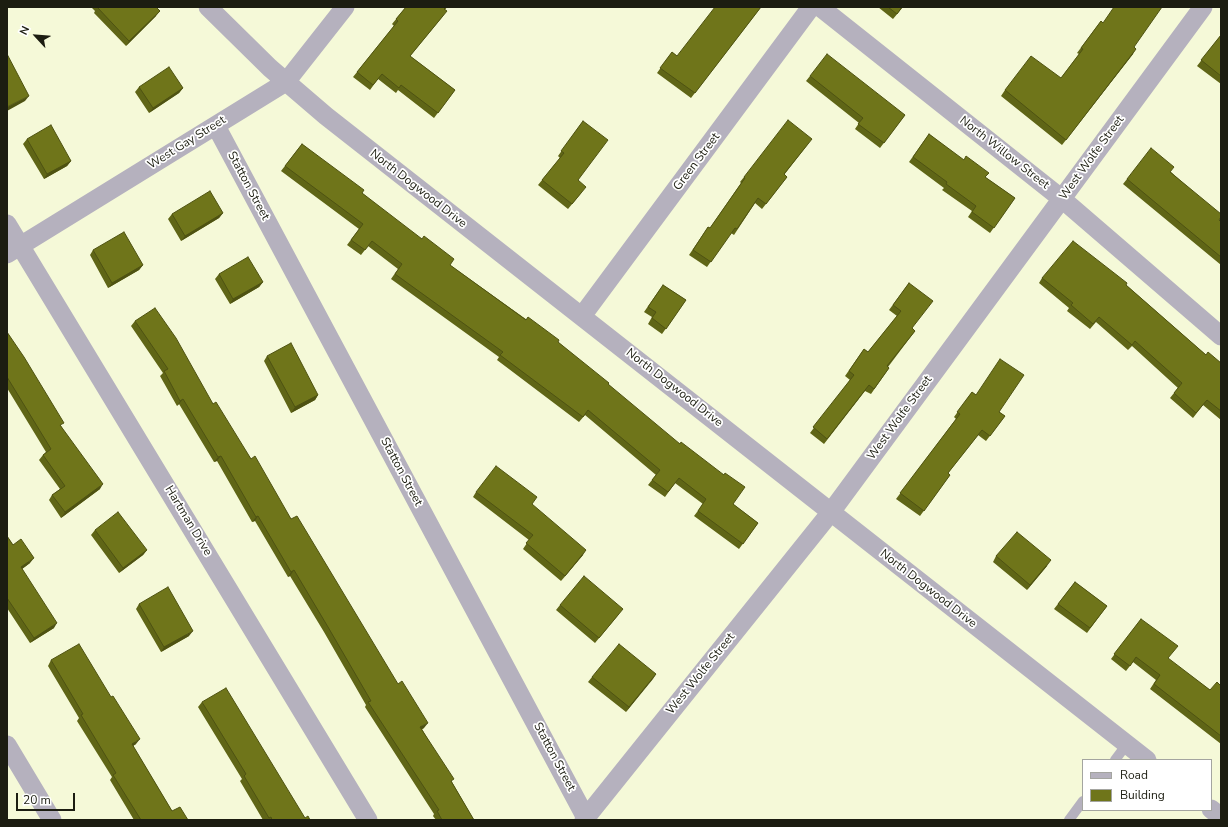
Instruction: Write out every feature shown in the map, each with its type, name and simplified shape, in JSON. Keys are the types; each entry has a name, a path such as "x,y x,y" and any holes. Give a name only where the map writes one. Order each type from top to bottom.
{"street":[{"name":"North Dogwood Drive","path":"208,7 286,82 369,150 1146,759"},
{"name":"West Gay Street","path":"14,250 286,82 345,7"},
{"name":"Green Street","path":"582,316 811,7"},
{"name":"North Willow Street","path":"820,7 1062,199 1221,336"},
{"name":"West Wolfe Street","path":"585,819 831,512 1203,7"},
{"name":"Statton Street","path":"216,126 585,819"},
{"name":"Hartman Drive","path":"7,224 14,250 368,820"},
{"path":"7,745 52,820"},
{"path":"1212,810 1221,817"}],"lane":[{"path":"1116,759 1127,744"},
{"path":"1068,820 1082,802"}],"building":[{"path":"97,7 156,7 160,11 129,41"},
{"path":"406,7 446,7 444,9 447,11 410,56 455,90 438,113 401,85 399,88 382,74 373,85 357,72 398,21 396,19"},
{"path":"715,7 761,7 695,93 660,68 672,52 677,56"},
{"path":"888,7 902,7 897,14"},
{"path":"1114,7 1162,7 1134,47 1136,49 1066,140 1005,90 1031,56 1061,78 1083,49 1081,48 1101,21 1103,23"},
{"path":"1221,35 1221,76 1201,60"},
{"path":"7,54 29,96 7,107"},
{"path":"827,54 905,115 884,143 858,124 863,118 810,76"},
{"path":"169,67 183,88 153,108 139,87"},
{"path":"788,120 812,139 784,174 787,177 766,204 758,198 737,229 735,228 711,262 693,250 708,227 710,228 745,178 744,177"},
{"path":"583,121 608,140 578,180 586,187 572,204 542,180 564,153 561,151"},
{"path":"51,125 71,161 47,174 27,139"},
{"path":"929,134 964,160 966,156 989,173 985,177 1015,198 994,228 972,212 976,206 913,157"},
{"path":"302,144 364,190 362,193 422,239 424,236 454,259 450,265 526,320 528,317 559,340 558,342 609,383 608,384 680,444 681,442 724,475 725,473 745,487 733,504 758,523 743,544 698,511 706,499 679,478 668,492 652,480 660,470 588,410 583,417 500,355 503,352 395,274 402,264 372,241 365,250 351,240 363,224 285,166"},
{"path":"1151,148 1174,167 1170,172 1221,214 1219,220 1221,222 1221,257 1127,179"},
{"path":"210,191 223,213 185,236 172,214"},
{"path":"124,232 143,265 112,283 93,250"},
{"path":"1073,241 1127,283 1126,285 1206,355 1208,352 1221,363 1221,411 1207,400 1196,413 1174,393 1182,383 1135,341 1132,345 1099,317 1093,324 1071,305 1073,303 1042,278"},
{"path":"248,257 263,282 233,299 219,274"},
{"path":"909,283 933,301 912,328 915,331 887,366 889,368 874,389 869,385 827,439 813,427 854,375 849,371 864,349 868,352 901,311 893,305"},
{"path":"663,285 686,300 666,329 652,318 656,312 648,307"},
{"path":"155,308 176,338 213,404 216,402 251,459 255,456 291,519 297,516 398,684 402,681 428,723 420,727 454,779 451,781 474,820 442,820 437,811 439,810 368,702 371,701 294,570 291,572 258,516 256,517 221,456 218,457 183,399 180,401 164,371 168,369 135,321"},
{"path":"7,332 64,423 60,425 103,484 65,512 52,495 65,486 43,455 51,449 7,377"},
{"path":"291,343 318,395 295,407 267,356"},
{"path":"1000,359 1024,375 999,412 1005,416 990,436 982,430 948,473 950,475 924,511 900,493 960,414 957,412 972,392 976,395"},
{"path":"496,466 537,497 532,504 586,550 565,576 526,543 533,535 476,492"},
{"path":"118,512 147,550 123,568 95,530"},
{"path":"1017,532 1051,560 1030,585 996,556"},
{"path":"7,536 13,545 21,539 34,558 21,567 57,623 34,638 7,598"},
{"path":"584,576 623,609 599,638 560,605"},
{"path":"1075,582 1107,606 1090,628 1058,604"},
{"path":"168,587 193,631 164,647 139,604"},
{"path":"1141,619 1178,646 1168,658 1210,690 1217,682 1221,686 1221,736 1154,684 1160,675 1136,657 1130,666 1114,654"},
{"path":"79,644 111,697 113,696 140,739 132,744 172,811 180,807 188,820 141,820 113,775 116,773 81,715 83,714 51,660"},
{"path":"619,644 656,674 629,707 592,677"},
{"path":"226,688 305,818 308,816 310,820 272,820 271,817 269,818 244,776 246,774 202,702"}]}
